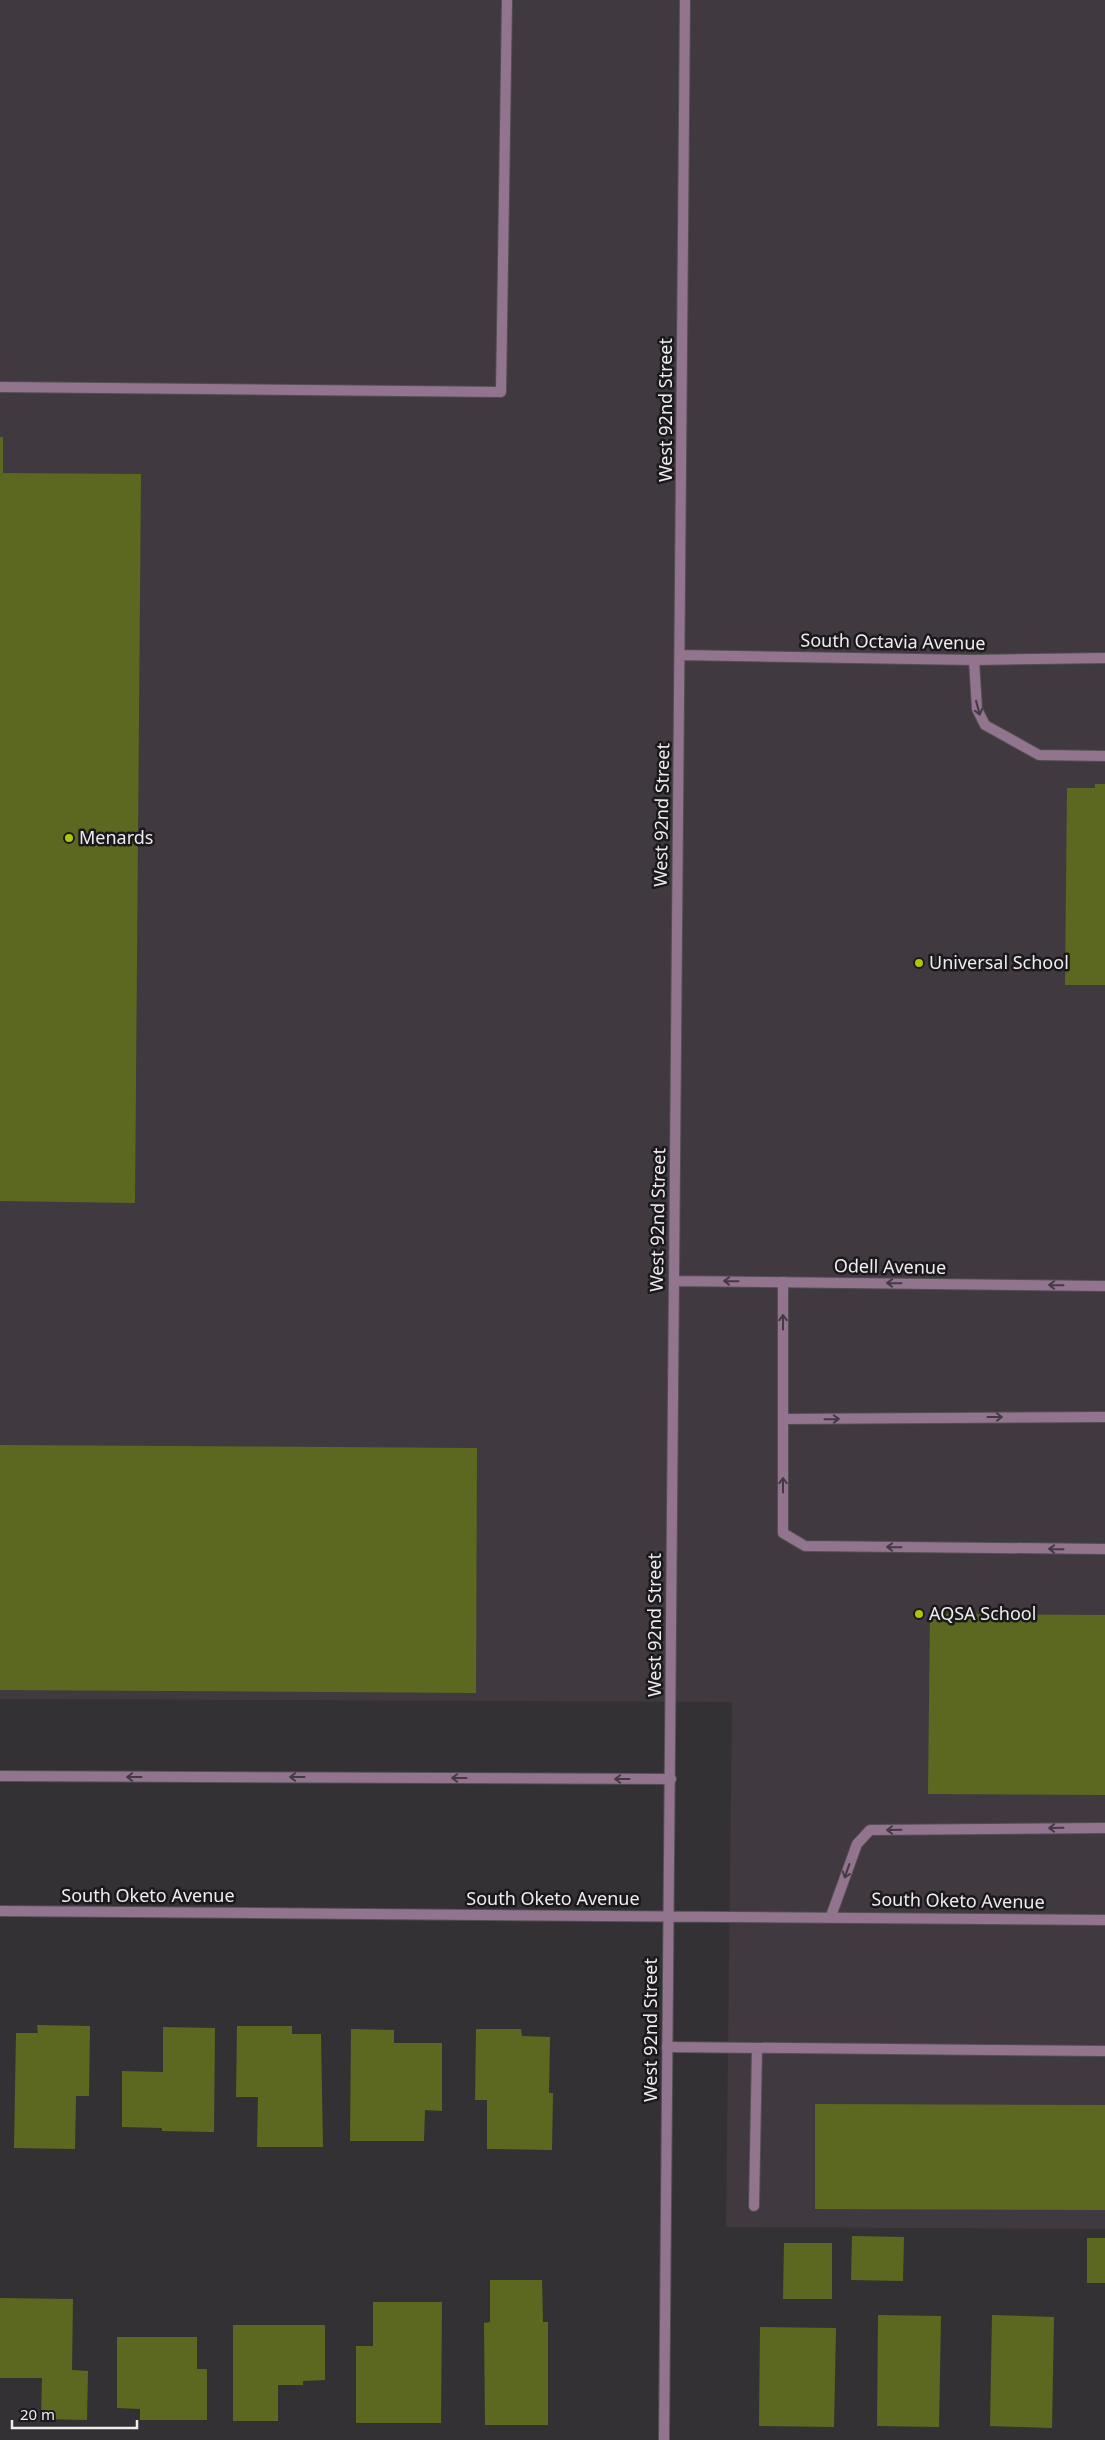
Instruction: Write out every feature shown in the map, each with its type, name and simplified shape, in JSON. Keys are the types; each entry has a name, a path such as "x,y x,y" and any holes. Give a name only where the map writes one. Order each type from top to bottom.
{"street":[{"path":"0,387 501,392 507,0"},
{"name":"West 92nd Street","path":"664,2440 685,0"},
{"name":"South Octavia Avenue","path":"680,655 974,660 1105,658"},
{"path":"974,660 977,708 985,725 1039,755 1105,756"},
{"name":"Odell Avenue","path":"674,1281 1105,1286"},
{"path":"784,1282 783,1534 806,1546 1105,1549"},
{"path":"784,1419 1105,1417"},
{"path":"0,1776 670,1779"},
{"path":"831,1916 857,1844 870,1830 1105,1828"},
{"name":"South Oketo Avenue","path":"0,1911 831,1916 1105,1920"},
{"path":"667,2047 1105,2051"},
{"path":"754,2206 757,2048"}],"shaded area":[{"path":"0,0 1105,0 1105,2229 726,2227 732,1702 0,1699"}],"building":[{"name":"Menards","path":"0,437 3,437 3,473 141,474 135,1203 0,1201"},
{"path":"1095,784 1105,784 1105,985 1065,985 1067,788 1095,788"},
{"path":"0,1445 477,1448 476,1693 0,1690"},
{"path":"930,1614 1105,1615 1105,1795 928,1794"},
{"path":"37,2025 90,2026 89,2096 76,2096 75,2149 14,2148 16,2033 38,2033"},
{"path":"237,2026 292,2026 292,2034 321,2034 323,2147 257,2147 258,2097 236,2097"},
{"path":"163,2027 215,2028 214,2132 162,2131 162,2128 122,2127 122,2071 163,2072"},
{"path":"351,2029 394,2030 394,2043 442,2043 442,2111 425,2110 424,2141 350,2141"},
{"path":"476,2029 521,2029 522,2036 550,2037 549,2093 553,2093 552,2150 487,2149 487,2100 475,2100"},
{"path":"815,2104 1105,2105 1105,2210 815,2209"},
{"path":"852,2236 904,2237 903,2281 851,2280"},
{"path":"1087,2238 1105,2238 1105,2283 1087,2283"},
{"path":"784,2243 832,2243 832,2299 783,2299"},
{"path":"490,2280 542,2280 543,2322 548,2322 548,2425 485,2425 484,2323 490,2322"},
{"path":"0,2298 73,2299 72,2370 88,2371 87,2420 41,2419 42,2378 0,2378"},
{"path":"373,2302 442,2302 441,2423 356,2423 356,2346 373,2346"},
{"path":"878,2315 941,2316 939,2427 877,2426"},
{"path":"992,2315 1054,2317 1052,2428 990,2426"},
{"path":"233,2325 325,2325 325,2380 303,2381 303,2385 278,2385 278,2421 233,2421"},
{"path":"760,2327 836,2328 834,2427 759,2426"},
{"path":"117,2337 197,2337 197,2369 207,2369 207,2420 140,2420 140,2409 117,2408"}],"place":[{"name":"Menards","path":"69,838"},
{"name":"Universal School","path":"919,963"},
{"name":"AQSA School","path":"919,1614"}]}
